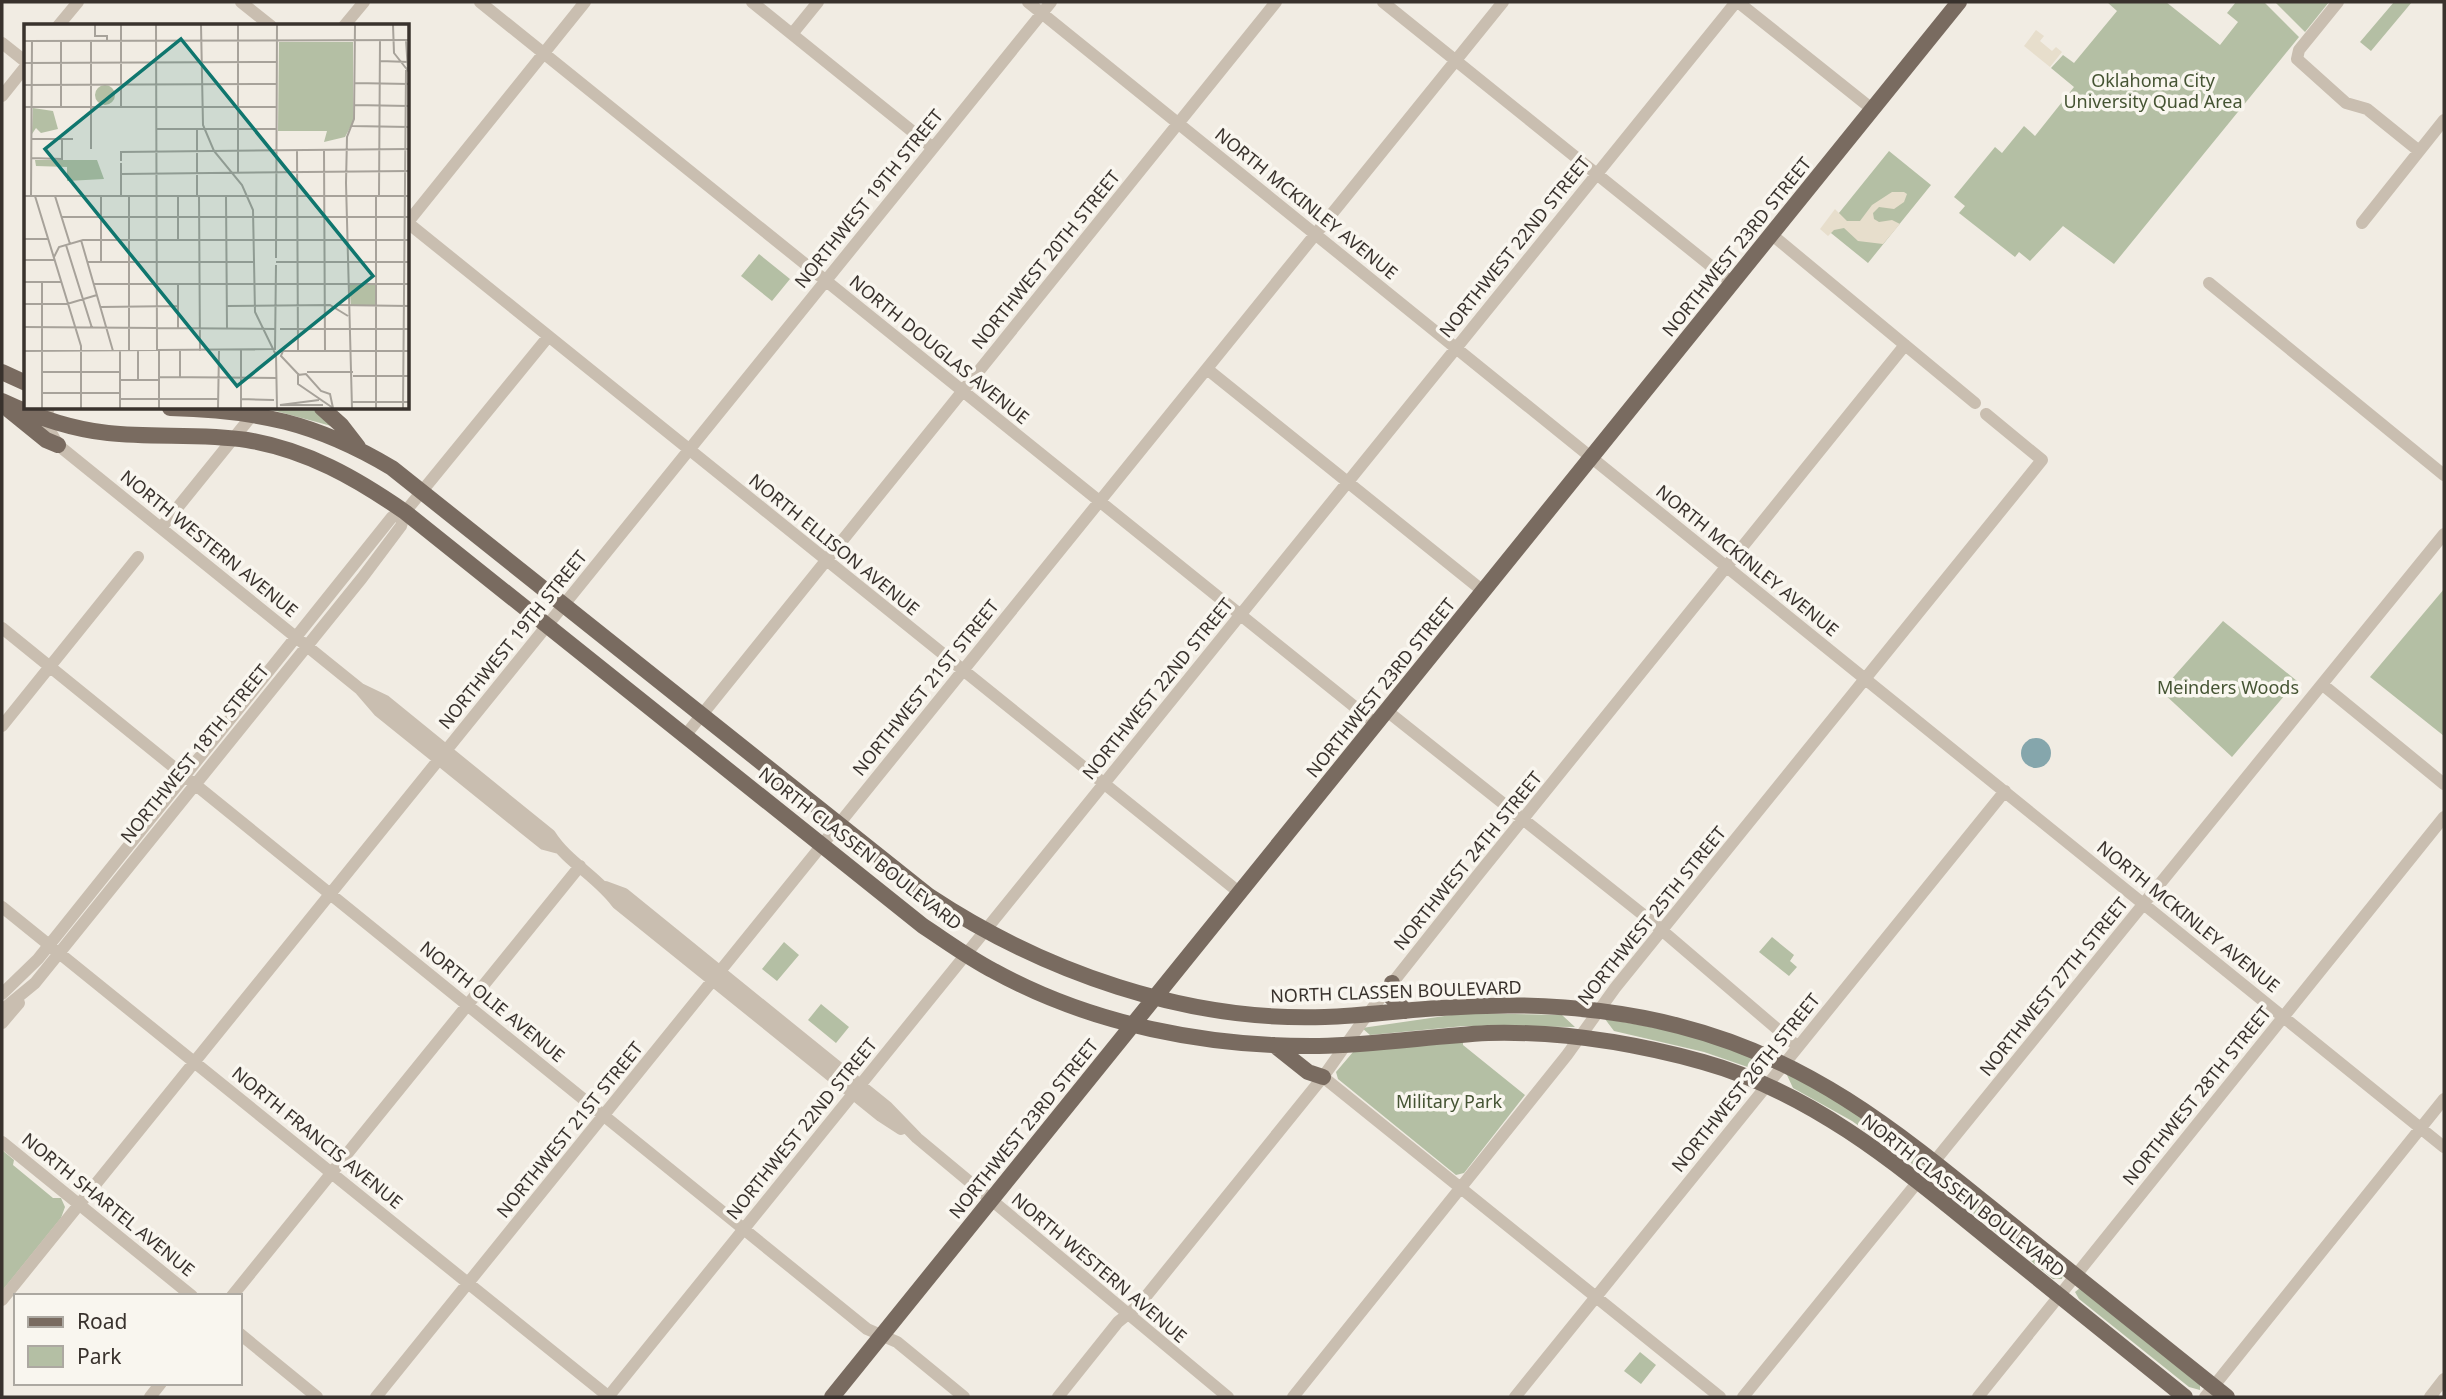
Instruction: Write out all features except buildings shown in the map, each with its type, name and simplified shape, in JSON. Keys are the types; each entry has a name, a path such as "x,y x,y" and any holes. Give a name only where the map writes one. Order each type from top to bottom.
{"main road":[{"name":"NORTHWEST 23RD STREET","path":"832,1397 1959,2"},
{"path":"2,372 24,382"},
{"name":"NORTH CLASSEN BOULEVARD","path":"2,402 24,408"},
{"path":"2,402 46,440 58,445"},
{"name":"NORTH CLASSEN BOULEVARD","path":"256,410 326,433 360,449 424,490 929,896 986,931 1066,968 1154,997 1251,1016 1367,1015 1518,1006 1598,1011 1683,1027 1784,1062 1864,1108 2076,1275 2209,1392 2227,1397"},
{"path":"323,410 341,425 360,449"},
{"name":"NORTH CLASSEN BOULEVARD","path":"46,414 111,433 233,438 286,449 335,468 370,487 405,512 923,926 1017,983 1133,1025 1223,1041 1274,1045 1346,1045 1490,1033 1579,1038 1706,1063 1766,1086 1836,1122 1918,1182 2185,1397"},
{"path":"1392,983 1390,996 1406,1011"},
{"path":"1274,1045 1308,1072 1323,1077"}],"street":[{"path":"60,24 78,2"},
{"path":"241,2 268,24"},
{"path":"346,24 364,2"},
{"name":"NORTH DOUGLAS AVENUE","path":"480,2 1376,724"},
{"path":"410,220 585,2"},
{"path":"752,2 933,148"},
{"path":"792,34 818,2"},
{"name":"NORTH MCKINLEY AVENUE","path":"1028,2 2444,1147"},
{"name":"NORTHWEST 19TH STREET","path":"2,1300 1051,2"},
{"name":"NORTHWEST 20TH STREET","path":"684,737 1276,2"},
{"path":"1383,2 1732,283"},
{"name":"NORTHWEST 21ST STREET","path":"376,1397 1503,2"},
{"path":"1737,2 1872,109"},
{"name":"NORTHWEST 22ND STREET","path":"608,1397 1737,2"},
{"path":"2338,2 2299,50 2297,59 2346,103 2367,109 2419,152"},
{"path":"2,43 24,62"},
{"path":"2,96 24,67"},
{"path":"2362,223 2444,120"},
{"name":"NORTH ELLISON AVENUE","path":"410,224 1240,893"},
{"path":"1772,234 1975,403"},
{"path":"2209,283 2444,475"},
{"name":"NORTHWEST 18TH STREET","path":"2,1010 35,983 54,949 190,780 350,593 401,526 405,512 548,337"},
{"name":"NORTHWEST 24TH STREET","path":"1058,1397 1139,1304 1323,1077 1392,983 1905,345"},
{"path":"1207,369 1483,592"},
{"path":"161,528 256,410"},
{"name":"NORTH WESTERN AVENUE","path":"46,414 58,445 360,689 385,701 442,755 550,835 559,848 605,887 624,894 716,976 856,1090 881,1116 916,1138 1228,1397"},
{"name":"NORTHWEST 25TH STREET","path":"1293,1397 1461,1188 1660,932 2042,460 1986,414"},
{"name":"NORTHWEST 18TH STREET","path":"190,780 338,583 392,517 405,512"},
{"name":"NORTHWEST 27TH STREET","path":"1743,1397 2444,534"},
{"path":"2,726 138,557"},
{"path":"338,583 350,593"},
{"name":"NORTH OLIE AVENUE","path":"2,628 867,1329 897,1342 964,1397"},
{"path":"2323,685 2444,784"},
{"path":"1387,710 1649,919 1660,932 1797,1046"},
{"name":"NORTHWEST 26TH STREET","path":"1515,1397 2004,791"},
{"name":"NORTHWEST 28TH STREET","path":"1978,1397 2444,817"},
{"path":"234,1294 580,866"},
{"name":"NORTH FRANCIS AVENUE","path":"2,907 608,1397"},
{"name":"NORTHWEST 18TH STREET","path":"2,994 54,949"},
{"path":"2,1023 35,983"},
{"path":"1323,1077 1720,1397"},
{"path":"2209,1392 2444,1099"},
{"name":"NORTH SHARTEL AVENUE","path":"2,1142 190,1294"},
{"path":"242,1336 317,1397"},
{"path":"2430,1397 2444,1379"}],"green space":[{"name":"Oklahoma City University Quad Area","path":"2107,2 2166,2 2220,45 2238,22 2227,13 2236,2 2264,2 2299,37 2114,264 2063,226 2030,261 2019,252 2015,257 1959,213 1965,206 1954,197 1995,147 2002,153 2024,126 2035,136 2074,87 2051,68 2063,55 2074,63 2117,11"},
{"path":"2275,2 2329,2 2305,32"},
{"path":"2394,2 2412,2 2371,51 2360,42"},
{"path":"1889,151 1931,185 1868,263 1826,229"},
{"path":"759,254 790,279 772,301 741,276"},
{"path":"272,410 314,410 335,427"},
{"path":"2444,589 2444,736 2370,677"},
{"name":"Meinders Woods","path":"2223,621 2297,681 2232,757 2161,691"},
{"path":"1772,937 1794,955 1790,961 1797,967 1789,976 1759,952"},
{"path":"784,942 799,955 777,981 762,969"},
{"path":"821,1004 849,1027 836,1043 808,1020"},
{"path":"1465,1013 1562,1015 1575,1027 1464,1026 1370,1035 1362,1028"},
{"path":"1605,1019 1722,1045 1760,1060 1765,1073 1704,1052 1614,1031"},
{"name":"Military Park","path":"1463,1041 1463,1045 1525,1095 1464,1173 1456,1175 1338,1079 1336,1072 1353,1052"},
{"path":"1786,1073 1852,1106 1922,1161 1923,1165 1915,1166 1852,1121 1793,1088"},
{"path":"2,1150 14,1160 13,1165 53,1198 61,1198 65,1207 61,1218 2,1291"},
{"path":"1940,1175 2063,1274 2062,1279 2053,1279 1938,1184 1935,1178"},
{"path":"2080,1288 2200,1384 2200,1390 2189,1387 2079,1299 2075,1292"},
{"path":"1640,1352 1656,1365 1641,1384 1624,1371"}],"shaded area":[{"path":"2036,30 2044,36 2040,41 2052,51 2056,47 2062,52 2050,67 2024,46"},
{"path":"1892,192 1907,194 1904,202 1894,209 1879,207 1873,213 1874,219 1879,222 1892,220 1900,224 1883,244 1858,241 1844,228 1834,230 1828,236 1820,229 1835,209 1847,221 1860,221 1872,205"}],"water":[{"path":"2036,738 2047,742 2051,753 2047,764 2036,768 2025,764 2021,753 2025,742"}]}
